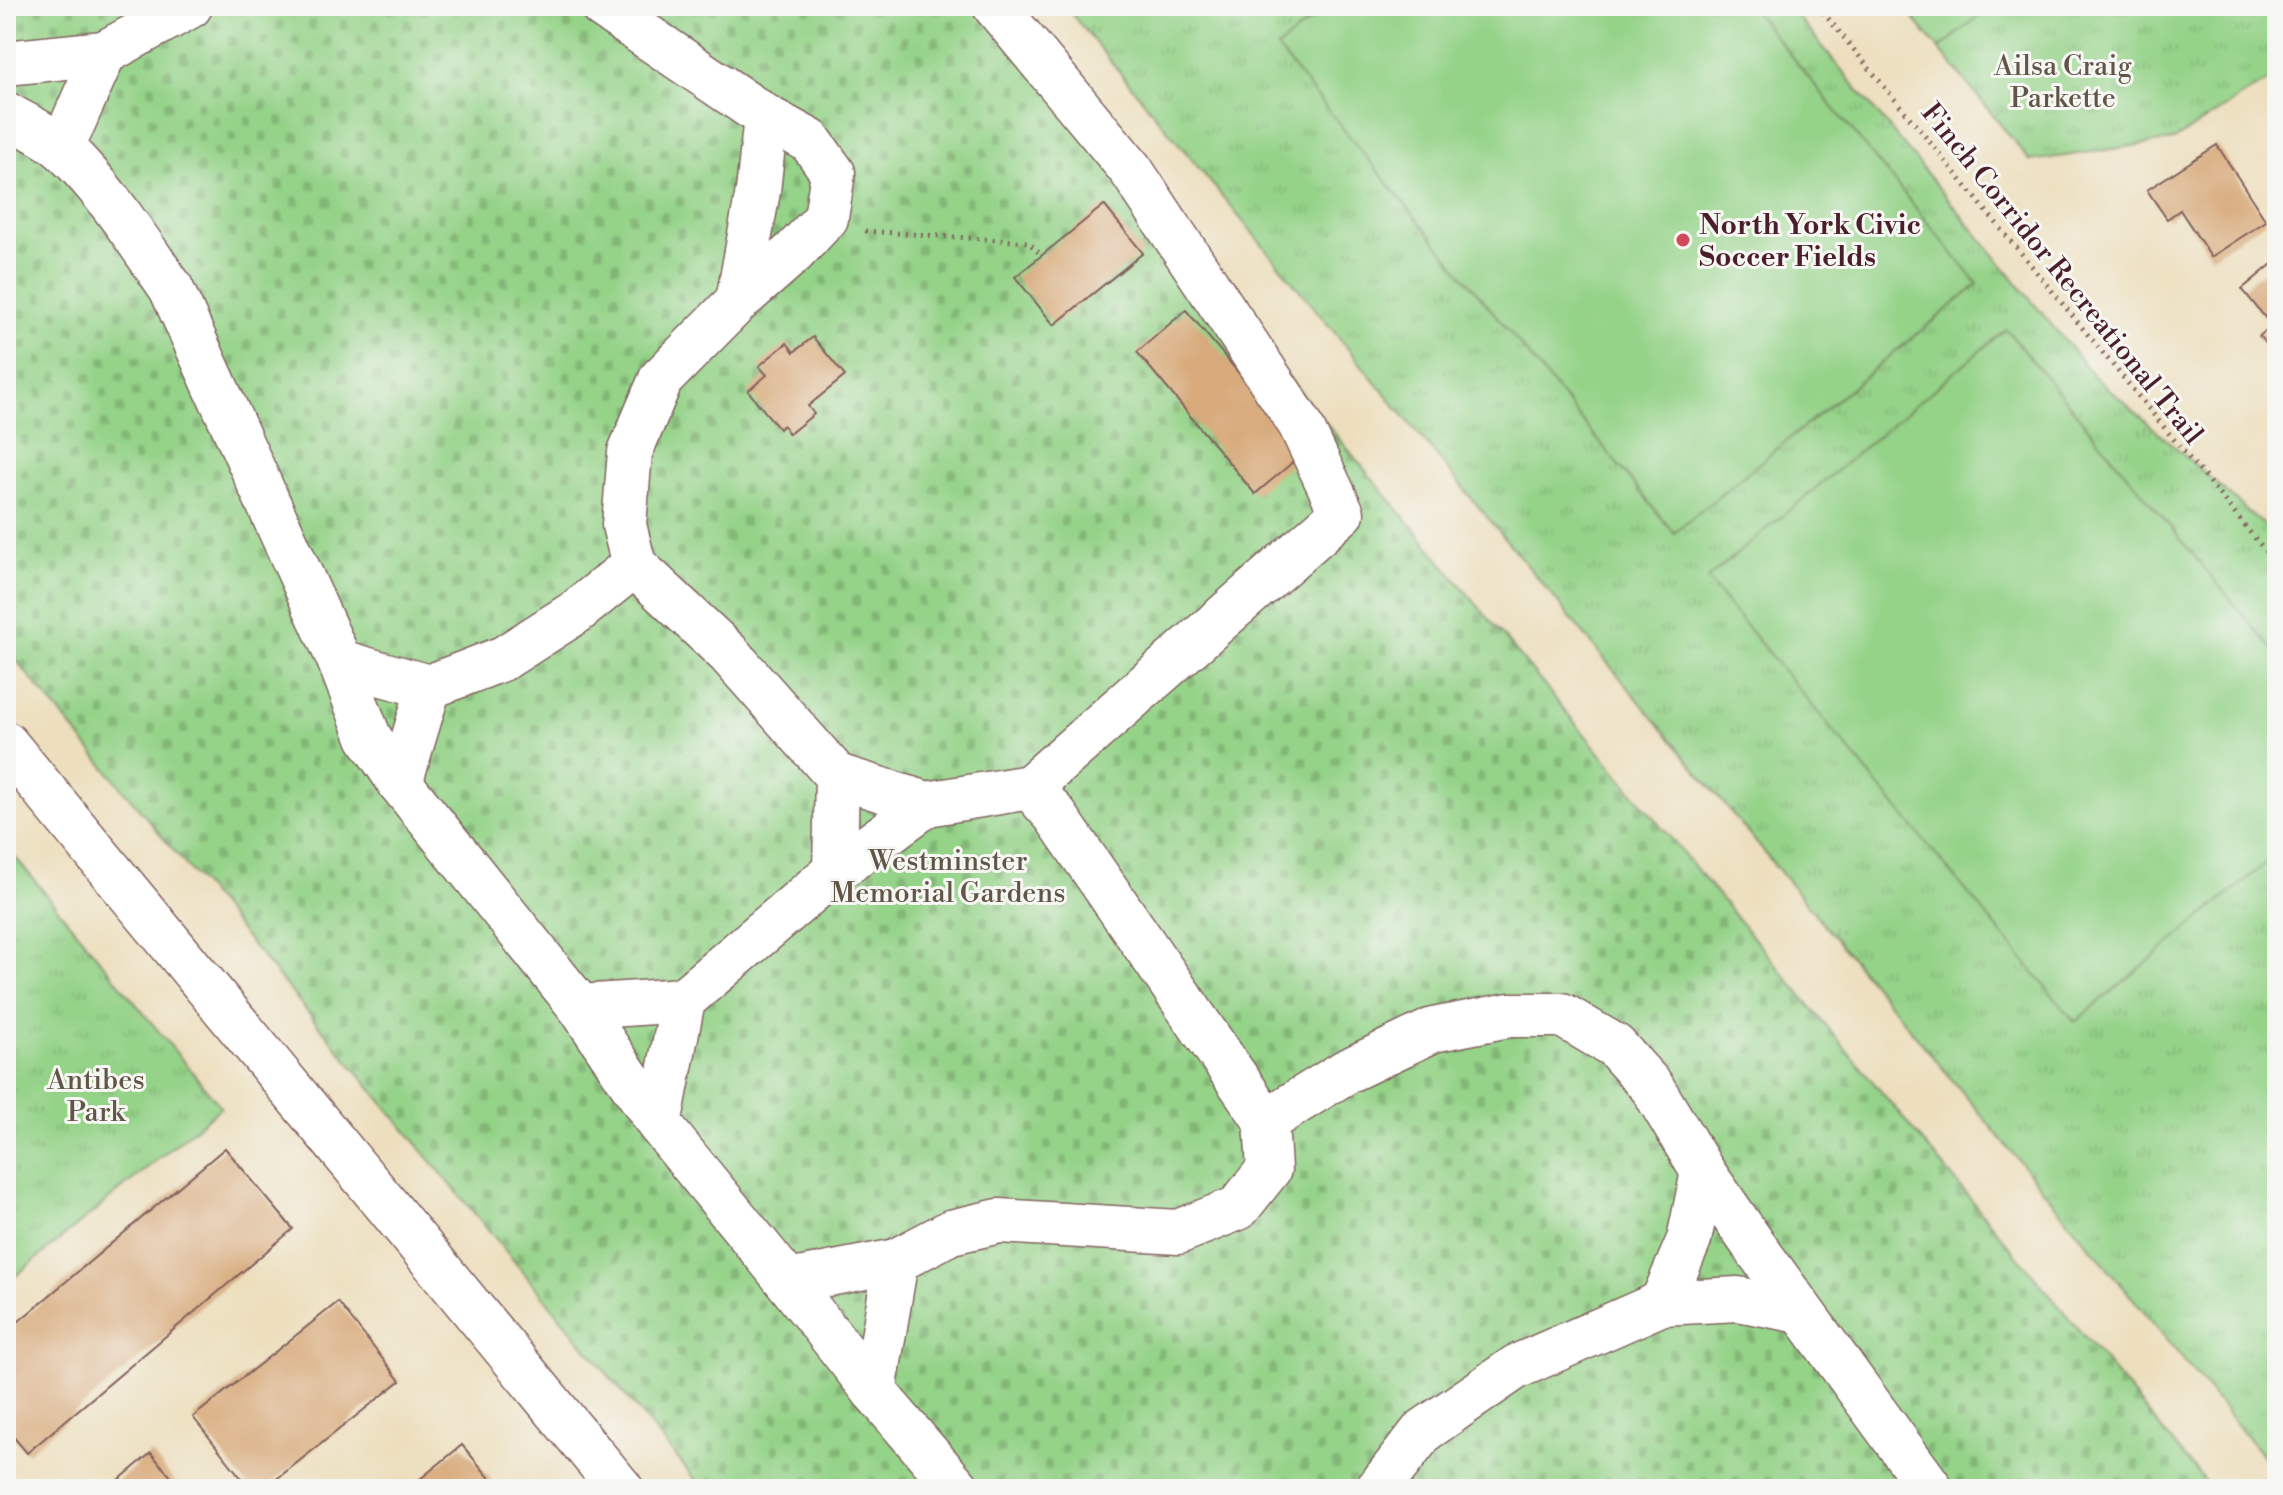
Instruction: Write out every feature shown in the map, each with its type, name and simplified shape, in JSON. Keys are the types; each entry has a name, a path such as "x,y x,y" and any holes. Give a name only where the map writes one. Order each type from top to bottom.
{"lane":[{"path":"6,63 104,53 190,6"},
{"path":"602,6 766,117 810,141 833,173 826,218 661,379 630,452 624,525 634,565 728,653 837,776 927,804 1030,787 1342,513 1300,424 1131,170 995,6"},
{"path":"62,148 104,53"},
{"path":"6,114 62,148 95,184 171,288 340,662 369,737 400,783 580,1007 659,1124 874,1391 958,1489"},
{"path":"738,301 758,191 766,117"},
{"path":"340,662 429,687 504,658 576,612 634,565"},
{"path":"400,783 429,687"},
{"path":"6,744 621,1489"},
{"path":"835,871 837,776"},
{"path":"788,1282 896,1261 951,1232 999,1221 1178,1232 1238,1208 1269,1169 1266,1121 1055,815 1030,787"},
{"path":"580,1007 683,1000 835,871 927,804"},
{"path":"659,1124 683,1000"},
{"path":"1266,1121 1347,1071 1433,1030 1509,1015 1562,1015 1615,1046 1652,1087 1703,1172 1800,1311 1931,1489"},
{"path":"1662,1303 1689,1240 1703,1172"},
{"path":"874,1391 896,1261"},
{"path":"1378,1489 1423,1431 1516,1367 1662,1303 1738,1299 1800,1311"}],"path":[{"name":"Finch Corridor Recreational Trail","path":"1818,6 2277,565"},
{"path":"826,218 869,232 1028,242 1042,256"}],"green space":[{"name":"Westminster Memorial Gardens","path":"6,6 980,6 2211,1489 703,1489 6,648"},
{"path":"1065,6 1789,6 2092,374 2277,537 2277,1473"},
{"path":"1328,6 1750,6 1978,284 1674,533 1277,48"},
{"path":"1903,6 1990,6 1939,49"},
{"name":"Ailsa Craig Parkette","path":"1990,6 2277,6 2277,52 2273,79 2174,140 2030,161 1939,49"},
{"path":"2006,329 2277,655 2277,854 2075,1022 1707,579"},
{"name":"Antibes Park","path":"6,846 221,1107 6,1284"}],"building":[{"path":"2217,145 2266,221 2211,257 2180,210 2167,219 2147,190"},
{"path":"1104,205 1143,253 1054,325 1015,277"},
{"path":"2277,260 2277,346 2272,350 2259,336 2272,326 2242,289"},
{"path":"1186,310 1305,452 1255,494 1137,352"},
{"path":"813,337 845,376 808,406 814,414 789,434 783,425 779,429 748,391 767,375 759,366 787,343 794,352"},
{"path":"225,1148 293,1229 27,1453 6,1428 6,1332"},
{"path":"338,1302 400,1381 264,1489 250,1489 193,1417"},
{"path":"462,1445 499,1489 408,1489"},
{"path":"151,1453 181,1489 108,1489"}],"place":[{"name":"North York Civic Soccer Fields","path":"1683,240"}]}
